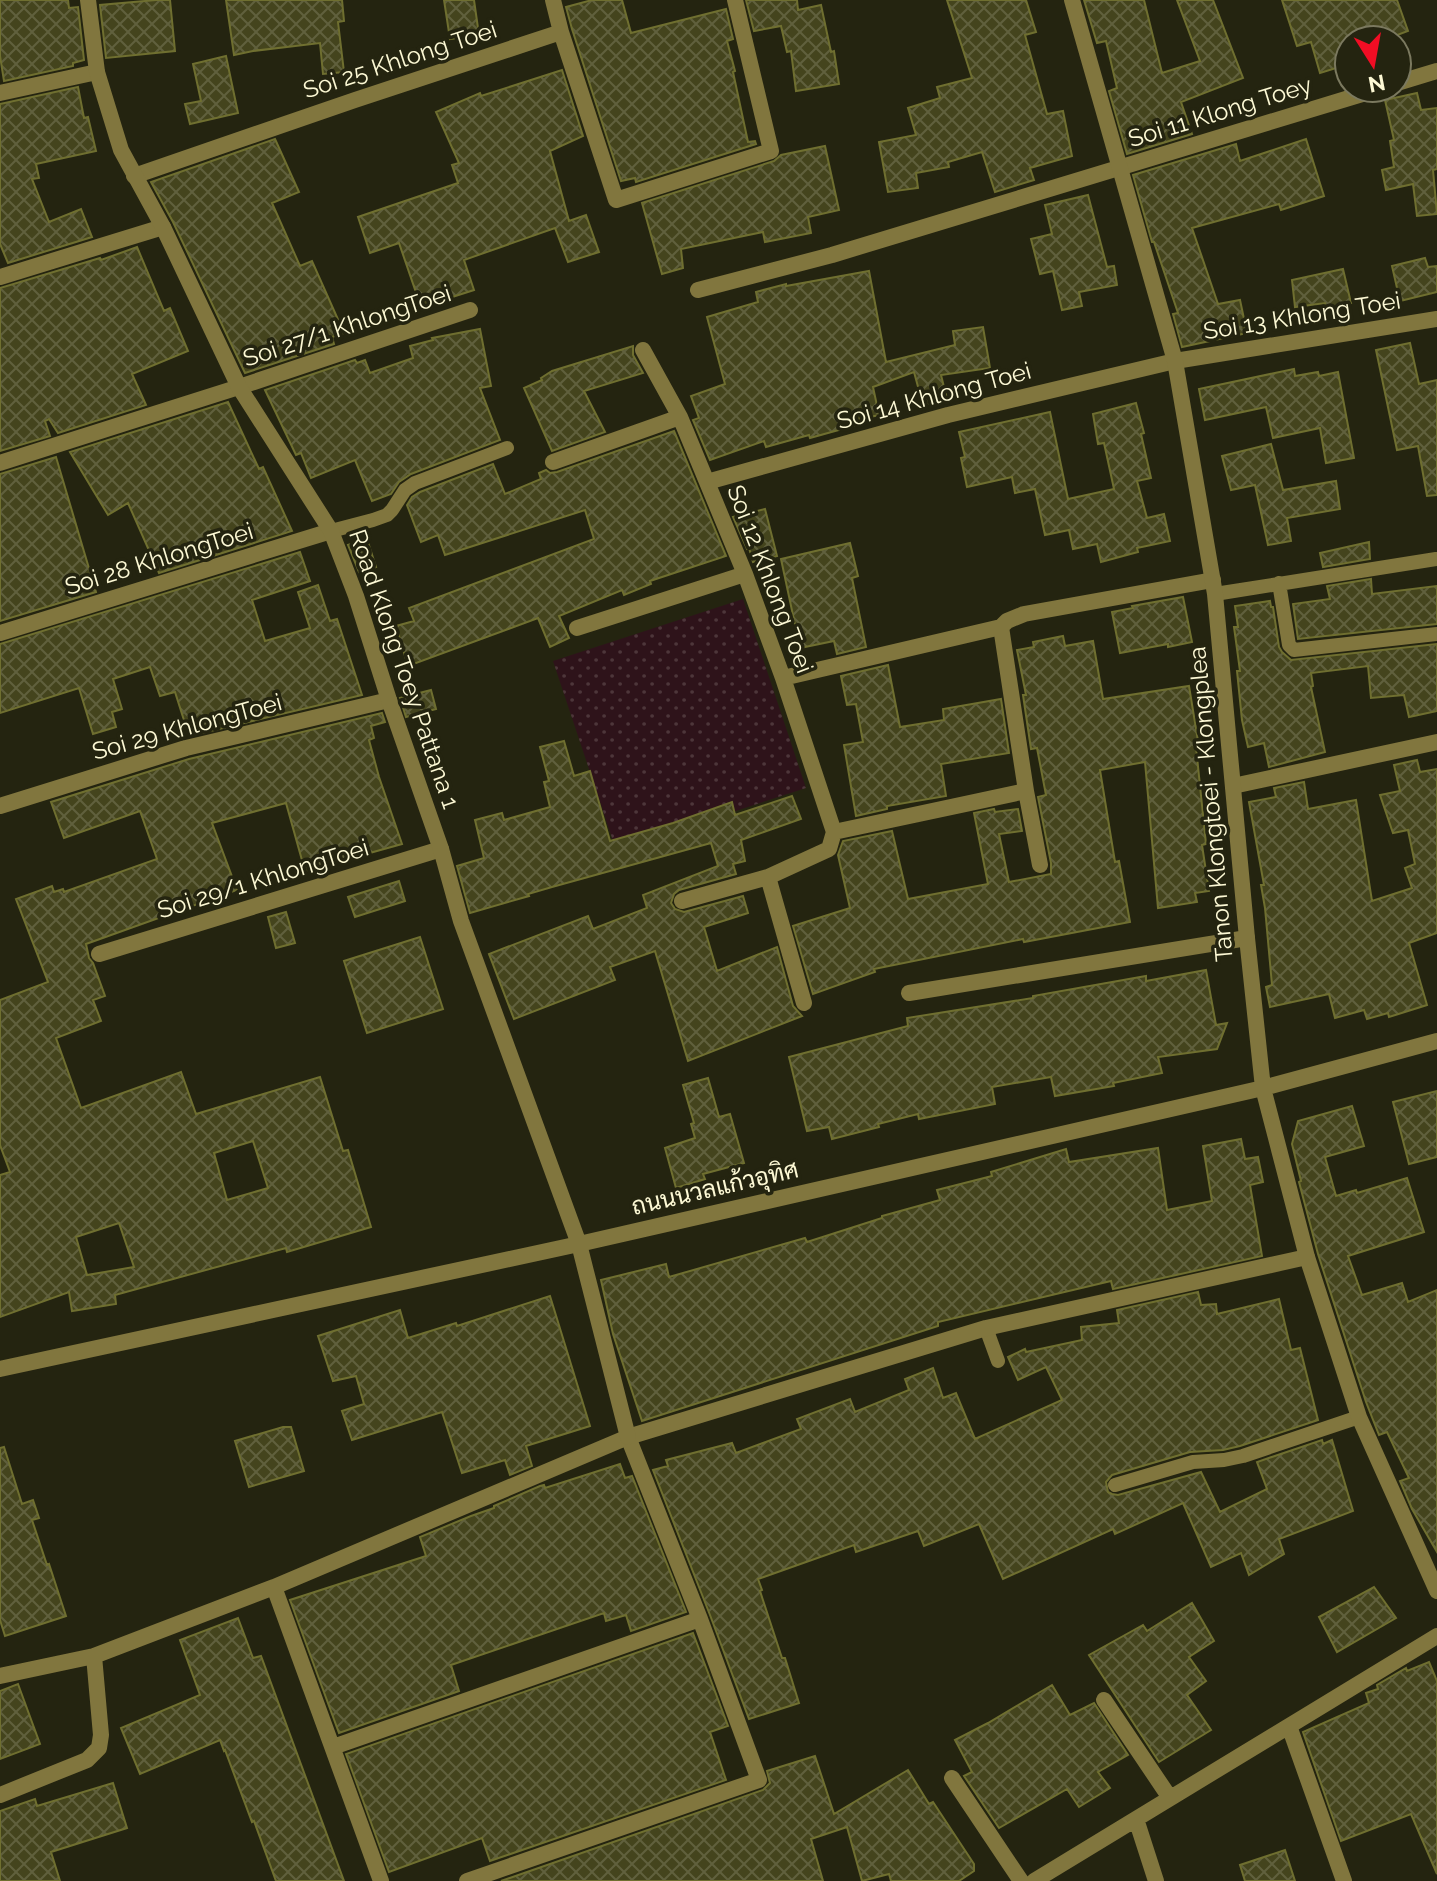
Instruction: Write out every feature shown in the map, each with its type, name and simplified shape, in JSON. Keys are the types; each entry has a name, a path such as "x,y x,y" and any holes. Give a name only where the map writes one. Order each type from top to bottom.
{"street":[{"name":"Road Klong Toey Pattana 1","path":"88,0 97,72 121,150 163,227 239,387 331,531 356,596 441,849 461,921 579,1244 628,1437 759,1780 467,1881"},
{"path":"553,0 616,200 771,151 735,0"},
{"name":"Tanon Klongtoei - Klongplea","path":"1072,0 1175,361 1214,587 1263,1088 1307,1257 1359,1417 1437,1591"},
{"name":"Soi 25 Khlong Toei","path":"134,176 561,32"},
{"path":"1413,78 1437,71"},
{"path":"0,93 97,72"},
{"name":"Soi 11 Klong Toey","path":"1119,168 1333,103"},
{"path":"698,290 832,255 1119,168"},
{"path":"0,277 163,227"},
{"name":"Soi 27/1 KhlongToei","path":"0,463 470,310"},
{"name":"Soi 13 Khlong Toei","path":"1175,361 1437,319"},
{"name":"Soi 12 Khlong Toei","path":"643,350 680,417 745,574 834,832"},
{"name":"Soi 14 Khlong Toei","path":"707,482 948,415 1175,361"},
{"path":"553,462 680,417"},
{"name":"Soi 28 KhlongToei","path":"0,633 331,531"},
{"path":"577,628 745,574"},
{"path":"783,678 1001,627 1024,614 1214,587"},
{"path":"1001,627 1040,865"},
{"name":"Soi 29 KhlongToei","path":"0,806 186,748 389,700"},
{"path":"1233,786 1437,742"},
{"path":"682,901 768,877 829,849 834,832 1026,791"},
{"name":"Soi 29/1 KhlongToei","path":"99,954 441,849"},
{"path":"768,877 804,1003"},
{"path":"909,993 1247,938"},
{"name":"ถนนนวลแก้วอุทิศ","path":"0,1369 579,1244 1263,1088 1437,1041"},
{"path":"1,1673 94,1656 274,1587 628,1437 986,1328 1307,1257"},
{"path":"274,1587 381,1881"},
{"path":"333,1747 700,1619"},
{"path":"1034,1881 1437,1636"},
{"path":"0,1795 87,1760 99,1748 101,1735 94,1656"},
{"path":"1104,1700 1170,1798"},
{"path":"1289,1726 1344,1881"},
{"path":"952,1778 1021,1881"},
{"path":"1136,1819 1156,1881"}],"lane":[{"path":"331,531 387,515 405,490 415,483 507,448"},
{"path":"1214,587 1279,583 1436,559"},
{"path":"1279,583 1289,645 1294,650 1437,634"},
{"path":"986,1328 998,1361"},
{"path":"1115,1485 1193,1462 1243,1456 1359,1417"}],"shaded area":[{"path":"743,599 806,788 616,850 553,661"}],"building":[{"path":"0,0 68,0 69,8 78,7 84,60 73,63 73,66 4,81 0,56"},
{"path":"170,0 175,51 106,58 100,5"},
{"path":"226,0 342,0 344,21 338,22 344,72 323,74 320,43 234,55"},
{"path":"444,0 474,0 479,35 450,39"},
{"path":"592,0 622,0 631,33 726,9 733,39 727,41 748,142 755,141 756,144 636,182 635,178 621,181 566,7"},
{"path":"746,0 797,0 798,10 821,5 831,52 834,51 839,84 796,91 791,51 787,52 781,26 754,31"},
{"path":"947,0 1026,0 1036,32 1025,35 1047,114 1063,111 1072,156 1030,168 1034,180 995,192 982,152 948,162 949,167 916,173 918,188 888,192 879,142 916,135 908,108 940,98 937,87 972,78"},
{"path":"1084,0 1144,0 1162,73 1200,61 1177,0 1213,0 1243,78 1181,102 1192,134 1127,154 1109,91 1117,88 1106,41 1097,43"},
{"path":"1282,0 1397,0 1406,24 1333,24 1333,69 1320,73 1311,42 1297,46"},
{"path":"226,56 238,113 190,124 185,104 201,101 193,64"},
{"path":"562,70 583,136 550,151 569,221 586,215 599,252 568,262 555,228 464,260 474,290 421,307 399,243 370,253 358,217 458,183 452,165 459,163 436,112 480,93 481,96"},
{"path":"78,87 84,118 88,117 96,151 36,164 39,178 32,179 49,222 81,209 92,237 8,263 0,244 0,104"},
{"path":"1417,93 1421,110 1437,108 1437,169 1433,170 1437,214 1417,216 1413,184 1386,190 1382,170 1394,167 1390,141 1394,140 1386,104 1413,104 1413,94"},
{"path":"275,139 299,192 272,203 300,266 312,261 344,333 332,337 334,344 245,373 151,182"},
{"path":"1306,139 1324,196 1281,210 1279,204 1192,228 1218,304 1240,300 1247,333 1182,347 1173,314 1178,313 1152,242 1133,175 1236,144 1240,161"},
{"path":"825,146 839,210 808,217 811,233 765,242 763,232 681,249 683,268 662,274 642,203 774,161 781,155"},
{"path":"1088,195 1107,267 1114,266 1117,285 1079,292 1082,306 1062,310 1053,271 1040,274 1031,239 1052,234 1045,205"},
{"path":"137,247 164,311 170,308 188,351 132,374 146,405 58,433 49,419 45,421 50,436 0,451 0,288"},
{"path":"1425,258 1428,267 1437,266 1437,292 1400,301 1392,266"},
{"path":"1343,269 1351,303 1326,308 1325,303 1295,307 1292,280"},
{"path":"869,271 886,362 955,345 953,331 983,327 990,368 941,375 947,399 923,405 914,372 873,387 879,415 858,420 860,424 766,447 764,441 710,460 693,420 699,418 691,396 725,384 707,317 758,302 756,292"},
{"path":"480,329 491,386 480,388 500,440 411,474 399,482 391,494 372,501 355,460 311,478 301,453 296,455 265,390 355,360 357,363 365,360 370,373 413,358 410,346 432,338"},
{"path":"1410,343 1419,384 1437,380 1437,495 1427,496 1418,446 1397,450 1376,350"},
{"path":"633,346 633,355 643,373 584,391 605,432 552,451 524,388 542,380 552,371"},
{"path":"1294,369 1295,376 1338,372 1354,458 1326,463 1320,428 1273,438 1266,407 1205,420 1199,389"},
{"path":"228,402 259,469 263,467 292,531 159,573 128,503 108,515 70,452"},
{"path":"1136,403 1151,478 1137,481 1147,518 1164,514 1170,541 1137,548 1138,552 1101,562 1097,544 1073,549 1069,530 1045,535 1035,489 1015,493 1012,477 967,487 959,432 1050,412 1068,499 1114,489 1104,443 1098,444 1093,414"},
{"path":"674,431 726,556 650,581 651,584 624,595 622,590 559,616 569,638 550,647 538,618 408,666 396,626 414,621 409,608 594,539 585,510 445,555 438,535 421,542 407,505 412,497 493,464 505,494 541,479 539,473 546,470 557,472"},
{"path":"1271,444 1283,490 1336,481 1340,509 1287,518 1291,541 1268,545 1255,485 1231,490 1222,456"},
{"path":"56,457 96,592 0,621 0,474"},
{"path":"765,509 777,556 753,562 733,517"},
{"path":"367,539 376,567 359,572 348,545"},
{"path":"1369,542 1370,559 1323,567 1320,553"},
{"path":"850,543 858,576 852,578 866,647 837,654 834,641 800,648 781,559"},
{"path":"300,552 310,581 252,600 265,641 310,628 298,592 318,585 330,621 337,619 362,695 189,736 175,692 160,696 150,667 113,679 122,709 112,712 116,727 93,734 79,688 0,713 0,644"},
{"path":"1371,579 1372,594 1437,586 1437,624 1298,639 1293,604 1330,599 1327,586"},
{"path":"1183,597 1192,642 1120,653 1112,612"},
{"path":"1270,601 1279,647 1291,660 1437,644 1437,711 1409,717 1404,695 1371,698 1368,666 1311,673 1311,687 1325,752 1269,767 1264,743 1248,747 1242,720 1234,627 1238,627 1235,606"},
{"path":"1063,636 1065,646 1093,641 1103,699 1189,686 1199,747 1196,747 1206,844 1202,845 1209,891 1195,893 1197,902 1158,908 1145,762 1100,770 1115,862 1119,861 1130,922 1024,942 1023,939 874,969 875,972 813,994 793,926 850,908 838,855 843,841 892,831 908,899 988,884 974,813 1018,809 1022,831 999,834 1009,882 1051,874 1038,797 1046,795 1037,748 1031,749 1023,695 1026,695 1017,650 1034,647 1033,642"},
{"path":"888,665 900,727 944,720 943,709 1001,699 1009,753 941,764 946,796 887,806 887,809 856,816 844,745 863,742 856,704 847,705 841,676"},
{"path":"431,690 436,709 406,717 400,698"},
{"path":"382,713 385,722 371,726 374,738 369,740 402,844 305,871 286,803 212,823 237,890 86,944 105,996 93,1000 101,1021 56,1038 81,1108 181,1072 196,1114 320,1077 343,1151 348,1150 371,1227 287,1252 286,1248 115,1295 116,1304 72,1311 69,1292 0,1317 0,1175 10,1172 0,1145 0,1000 48,982 16,899 52,886 54,892 63,889 64,892 157,859 140,811 64,838 51,802 189,759","holes":["253,1141 268,1188 227,1200 214,1153","119,1223 134,1267 87,1275 76,1237"]},
{"path":"564,741 574,776 590,771 610,841 732,802 735,815 792,796 801,819 741,840 745,861 733,864 736,874 679,890 671,903 675,909 684,912 743,896 748,913 704,927 717,971 777,947 793,1006 802,1016 688,1061 655,951 610,967 615,980 514,1019 489,954 588,916 593,929 647,908 643,895 718,866 711,843 470,913 457,866 484,858 475,820 502,813 504,820 550,807 544,782 549,781 540,747"},
{"path":"1417,760 1420,772 1437,769 1437,933 1409,943 1427,1005 1389,1017 1388,1013 1367,1019 1364,1010 1335,1018 1329,994 1270,1007 1266,987 1272,985 1261,885 1264,885 1249,802 1276,797 1274,788 1304,782 1308,809 1356,800 1372,901 1412,888 1405,868 1415,864 1408,830 1393,833 1380,795 1400,791 1394,765"},
{"path":"399,881 405,901 355,917 348,897"},
{"path":"286,912 295,943 276,948 268,917"},
{"path":"420,937 443,1009 367,1033 344,961"},
{"path":"1206,970 1216,1025 1227,1023 1217,1049 1158,1057 1162,1073 1113,1083 1114,1086 1055,1096 1051,1077 992,1087 995,1104 919,1119 918,1114 832,1139 829,1127 807,1131 789,1057 908,1026 907,1018 1146,976 1146,981"},
{"path":"708,1078 719,1117 730,1114 744,1163 703,1174 705,1179 676,1188 665,1148 695,1138 683,1085"},
{"path":"1437,1091 1437,1157 1409,1164 1393,1102"},
{"path":"1352,1106 1364,1146 1325,1157 1336,1196 1407,1178 1424,1232 1348,1256 1362,1295 1402,1283 1408,1302 1437,1290 1437,1552 1400,1481 1409,1478 1387,1432 1379,1435 1366,1402 1318,1254 1299,1182 1292,1144 1298,1121"},
{"path":"1241,1139 1245,1159 1258,1157 1263,1182 1250,1185 1262,1256 1113,1289 1111,1281 938,1322 938,1326 642,1421 613,1334 601,1280 666,1264 669,1277 805,1238 807,1242 940,1200 937,1190 992,1176 991,1172 1066,1149 1069,1162 1158,1148 1167,1210 1212,1201 1203,1146"},
{"path":"1198,1292 1201,1305 1216,1304 1217,1314 1279,1299 1291,1350 1300,1348 1318,1420 1240,1446 1190,1452 1112,1475 1106,1482 1108,1492 1118,1495 1201,1472 1220,1512 1267,1489 1257,1462 1322,1440 1323,1444 1332,1440 1353,1511 1279,1539 1284,1554 1249,1575 1241,1553 1211,1567 1183,1503 1115,1534 1113,1529 1003,1579 979,1524 924,1546 918,1531 856,1552 854,1545 758,1579 799,1703 749,1719 653,1470 668,1466 666,1460 732,1443 736,1453 801,1429 797,1419 850,1399 855,1412 909,1390 905,1379 933,1368 943,1398 956,1393 975,1439 1062,1400 1046,1367 1018,1380 1008,1357 1025,1349 1026,1352 1082,1340 1081,1327 1119,1323 1117,1310"},
{"path":"550,1296 590,1426 526,1446 532,1466 510,1475 505,1460 462,1473 442,1412 352,1440 342,1411 364,1404 356,1376 333,1381 318,1336 400,1310 408,1338"},
{"path":"291,1427 304,1471 249,1487 235,1441"},
{"path":"4,1447 22,1504 33,1500 39,1518 32,1520 66,1616 5,1636 0,1620 0,1448"},
{"path":"620,1464 625,1478 632,1476 686,1612 631,1631 626,1615 606,1621 604,1613 451,1665 459,1691 339,1733 290,1600 426,1556 420,1537 540,1486 544,1485 545,1488"},
{"path":"1374,1587 1396,1618 1337,1652 1319,1617"},
{"path":"1192,1603 1214,1641 1189,1657 1206,1681 1187,1695 1211,1730 1159,1762 1089,1655 1143,1625 1147,1631"},
{"path":"238,1618 253,1658 261,1656 344,1881 276,1881 220,1740 140,1774 121,1728 200,1695 180,1640"},
{"path":"693,1633 728,1726 710,1732 726,1780 490,1861 482,1838 389,1872 346,1754"},
{"path":"1429,1662 1437,1681 1437,1874 1411,1814 1341,1841 1303,1732 1369,1703 1366,1693 1378,1689 1377,1685 1406,1668 1407,1671"},
{"path":"18,1684 40,1744 0,1759 0,1691"},
{"path":"1052,1685 1070,1715 1094,1703 1128,1755 1098,1772 1110,1788 1079,1807 1067,1789 999,1828 964,1776 972,1772 955,1740"},
{"path":"815,1756 834,1814 908,1770 974,1864 974,1871 959,1881 891,1881 889,1874 862,1881 847,1827 811,1839 823,1881 501,1881 763,1790 770,1783 767,1771"},
{"path":"113,1783 127,1828 51,1852 60,1881 0,1881 0,1811 35,1799 37,1806"},
{"path":"1285,1850 1295,1881 1245,1881 1240,1865"}]}
